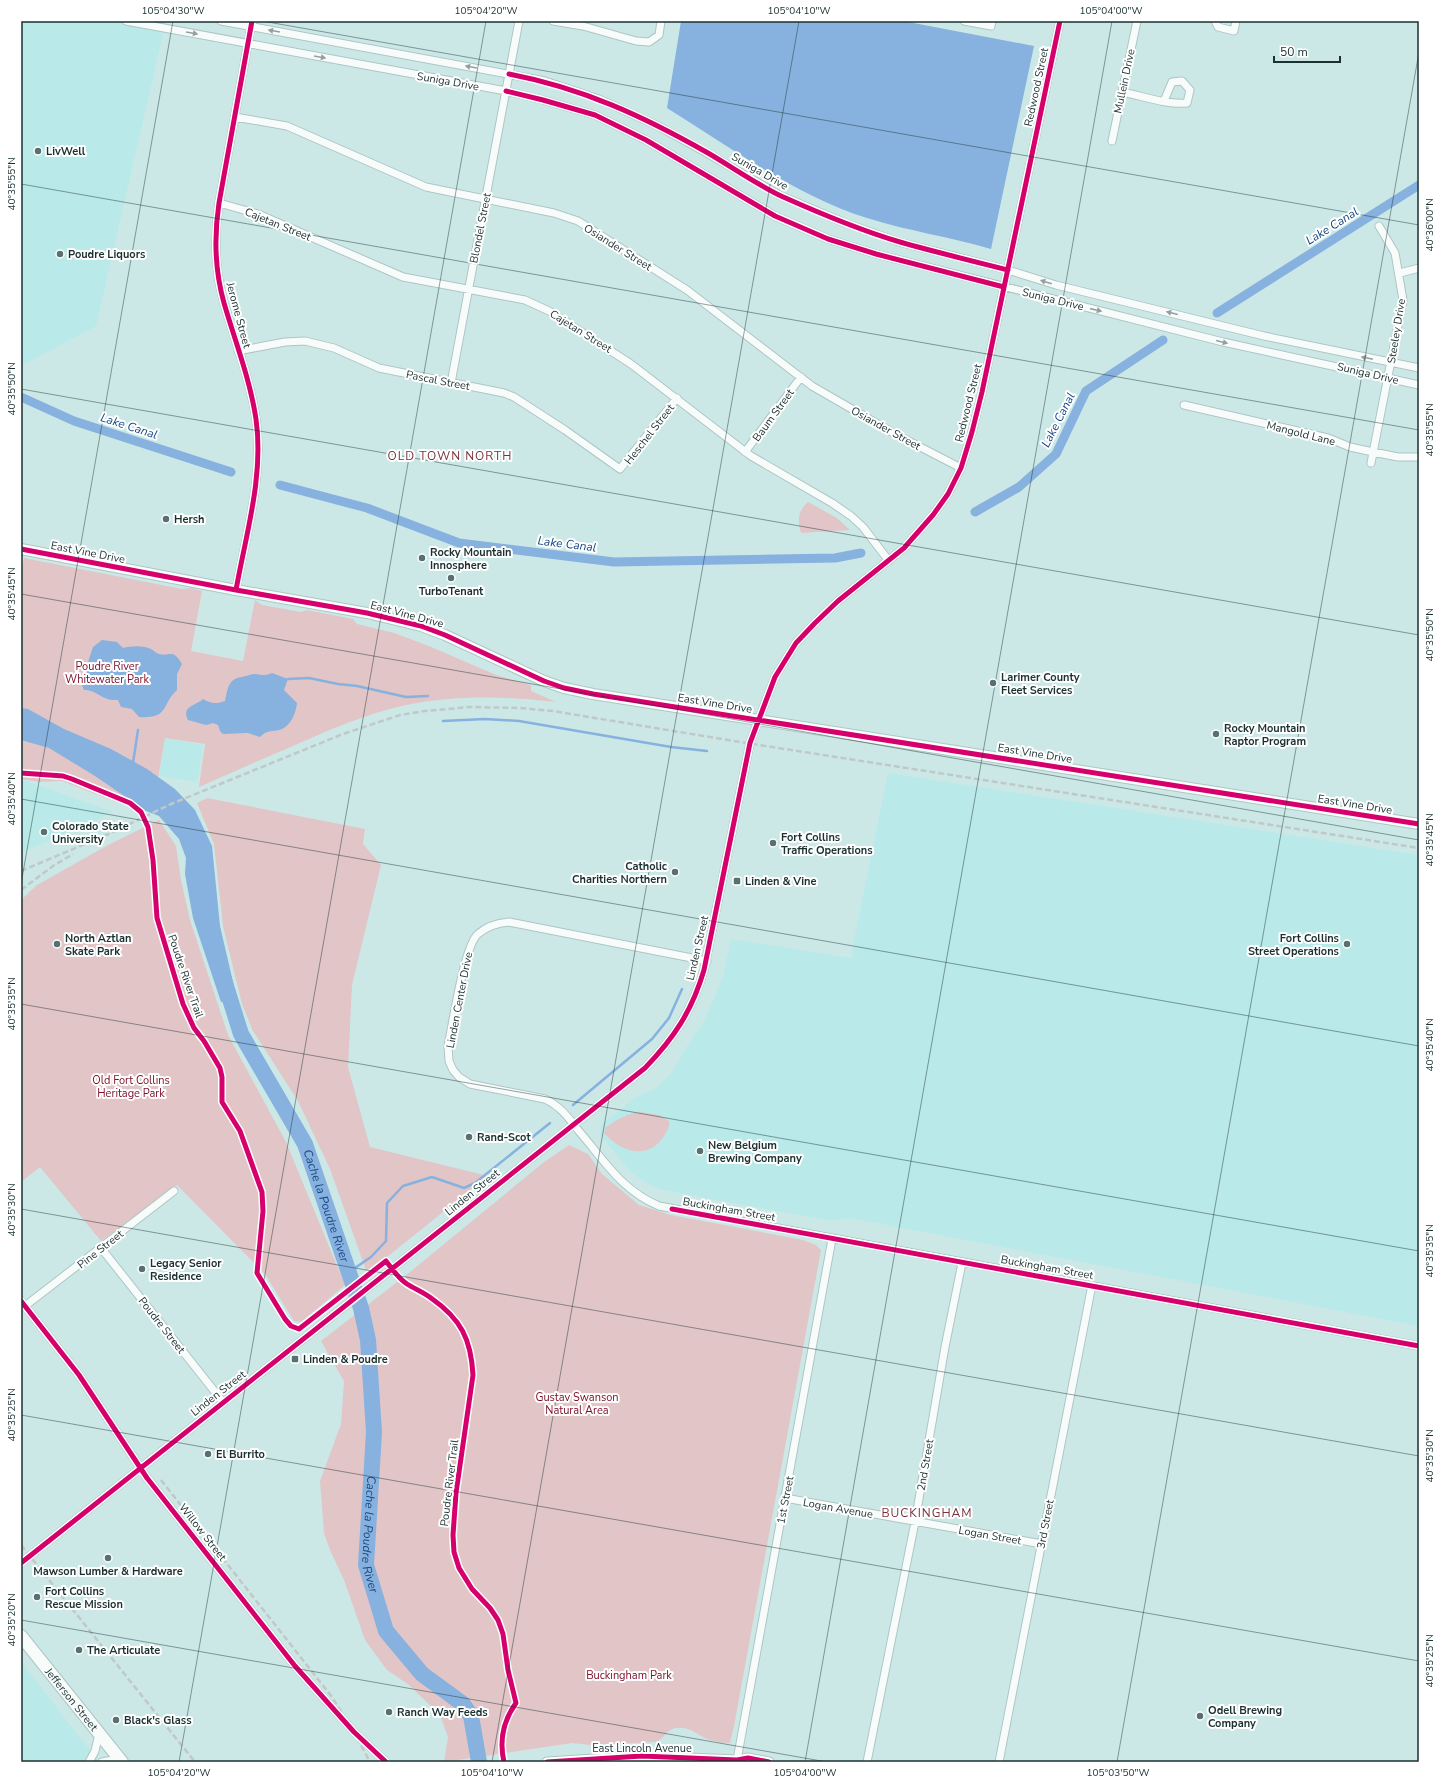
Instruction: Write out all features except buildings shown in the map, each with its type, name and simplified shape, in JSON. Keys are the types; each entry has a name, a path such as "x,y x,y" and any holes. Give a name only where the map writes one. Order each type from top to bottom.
{"highway":[{"name":"Jefferson Street","path":"21,1636 122,1762"}],"main road":[{"name":"East Vine Drive","path":"21,549 366,613 421,626 445,635 524,673 564,688 592,694 1419,824"}],"street":[{"name":"Suniga Drive","path":"126,21 506,91 543,100 595,115 646,140 775,216 828,239 876,254 1223,342 1419,385"},
{"name":"Suniga Drive","path":"221,21 252,24 545,81 599,99 672,134 779,195 845,223 899,242 1008,270 1056,285 1241,330 1419,368"},
{"name":"Blondel Street","path":"451,383 519,21"},
{"path":"553,21 583,26 636,42 650,42 659,35 661,21"},
{"path":"964,21 991,26 992,21"},
{"name":"Redwood Street","path":"758,720 775,677 796,643 838,601 904,548 933,515 948,494 960,468 972,432 982,392 1060,21"},
{"name":"Mullein Drive","path":"1112,141 1137,21"},
{"path":"1215,21 1218,27 1234,31 1236,21"},
{"name":"Jerome Street","path":"236,590 255,488 258,448 253,399 223,302 219,282 216,231 219,204 252,24"},
{"path":"1122,92 1164,101"},
{"name":"Osiander Street","path":"235,117 287,126 426,187 554,213 578,221 684,288 812,386 895,434 960,468"},
{"name":"Cajetan Street","path":"219,204 258,214 402,277 525,300 539,306 631,364 745,452 852,516 889,561"},
{"name":"Steeley Drive","path":"1371,463 1403,300 1400,273 1395,253 1379,226"},
{"path":"1400,273 1419,268"},
{"name":"Pascal Street","path":"238,351 285,342 305,341 334,348 379,368 504,393 514,397 565,430 620,469"},
{"name":"Baum Street","path":"745,452 801,377"},
{"name":"Heschel Street","path":"620,469 677,398"},
{"name":"Mangold Lane","path":"1184,405 1328,438 1350,447 1398,457 1419,457"},
{"name":"Linden Street","path":"21,1563 645,1068 669,1042 693,1004 707,961 750,743 758,720"},
{"name":"Linden Center Drive","path":"574,1124 562,1110 551,1102 544,1099 470,1084 459,1077 453,1070 449,1061 448,1046 467,951 477,934 490,926 509,922 707,961"},
{"name":"Buckingham Street","path":"574,1124 624,1185 646,1200 672,1209 1419,1346"},
{"name":"Pine Street","path":"23,1304 101,1248 174,1191"},
{"name":"1st Street","path":"738,1761 832,1239"},
{"name":"Poudre Street","path":"101,1248 223,1402"},
{"name":"2nd Street","path":"867,1762 915,1522 945,1348 962,1263"},
{"name":"3rd Street","path":"999,1762 1092,1285"},
{"name":"Willow Street","path":"23,1304 79,1375 141,1468 295,1666 354,1732 386,1762"},
{"name":"Logan Avenue","path":"785,1498 915,1522"},
{"name":"Logan Street","path":"915,1522 1042,1544"},
{"path":"90,1762 95,1751 99,1733"},
{"name":"East Lincoln Avenue","path":"547,1762 642,1756 738,1761 748,1758 769,1762"},
{"path":"102,1762 113,1760 122,1762"}],"shaded area":[{"path":"21,21 166,21 96,326 21,366"},
{"path":"165,738 203,745 197,782 159,776"},
{"path":"888,773 1419,855 1419,1326 850,1218 832,1221 663,1190 648,1184 631,1172 600,1135 603,1123 636,1097 655,1089 669,1076 704,1021 715,997 723,976 731,939 852,958 854,940"},
{"name":"Colorado State University","path":"21,779 113,812 21,853"},
{"path":"21,1661 80,1738 101,1762 21,1762"}],"green space":[{"path":"808,502 837,518 850,530 801,533 799,516 800,512"},
{"name":"Poudre River Whitewater Park","path":"24,558 182,589 191,588 202,591 191,651 243,661 255,600 262,605 301,612 307,610 353,619 357,624 394,633 429,646 496,675 531,685 531,691 556,702 498,698 459,698 421,702 402,706 363,717 199,787 205,744 165,738 156,790 146,801 126,806 62,781 39,782 21,779 21,573"},
{"path":"207,798 365,829 363,844 381,865 352,985 348,1067 370,1147 488,1176 367,1273 330,1169 298,1101 253,1031 242,1004 223,926 214,844 197,803"},
{"name":"Old Fort Collins Heritage Park","path":"159,820 176,846 181,880 190,920 228,1035 286,1142 345,1285 301,1322 294,1321 265,1274 177,1185 101,1241 40,1167 21,1182 21,900 37,885 108,845"},
{"path":"641,1112 659,1115 669,1121 669,1127 664,1136 658,1144 650,1149 634,1151 626,1149 611,1140 604,1133 606,1127 618,1119 627,1115"},
{"name":"Gustav Swanson Natural Area","path":"569,1145 588,1154 602,1174 639,1205 671,1215 803,1240 816,1245 821,1250 734,1726 730,1743 713,1741 688,1729 677,1728 670,1730 661,1739 655,1742 590,1745 572,1743 444,1762 448,1737 440,1715 409,1685 387,1670 365,1640 344,1580 324,1533 320,1481 341,1424 344,1381 321,1341 410,1272 544,1162"}],"water":[{"path":"681,21 903,21 1034,46 991,249 882,223 814,197 739,154 667,108"},
{"path":"102,640 117,642 123,648 137,646 144,647 159,654 171,654 179,659 182,664 177,674 177,690 172,695 164,710 156,716 139,717 132,709 121,707 118,700 107,699 89,690 84,690 81,683 93,647"},
{"path":"272,673 288,679 284,690 297,703 293,717 284,728 266,732 260,737 248,733 223,734 218,725 213,723 206,725 188,720 186,712 188,709 203,699 214,703 225,701 229,685 237,678 252,674 265,675"},
{"path":"21,708 28,709 64,729 111,749 147,769 175,789 195,810 212,846 220,926 237,999 221,1002 193,918 185,874 186,858 179,839 159,816 146,811 95,776 49,748 21,740"}],"waterway":[{"name":"Lake Canal","path":"1217,313 1419,185"},
{"name":"Lake Canal","path":"975,512 1019,487 1056,454 1086,391 1163,340"},
{"name":"Lake Canal","path":"21,397 74,421 231,472"},
{"name":"Lake Canal","path":"280,485 367,508 459,543 614,562 835,558 861,553"},
{"path":"288,679 309,678 357,686 406,697 428,696"},
{"path":"443,721 485,719 519,721 671,747 707,751"},
{"path":"133,763 138,730"},
{"name":"Cache la Poudre River","path":"224,980 241,1034 305,1144 361,1308 368,1340 374,1432 366,1565 386,1631 422,1674 463,1704 471,1716 479,1762"},
{"path":"573,1105 652,1039 669,1018 682,989"},
{"path":"349,1272 371,1257 386,1241 387,1203 403,1186 432,1177 464,1188 475,1183 550,1123"}],"railway":[{"path":"21,871 111,833 171,804 343,734 400,715 470,707 520,708 553,711 740,742 1419,848"},
{"path":"21,890 53,866 73,854"},
{"path":"161,1480 332,1697 354,1732 370,1762"},
{"path":"21,1545 195,1762"}],"cycle path":[{"path":"236,590 253,505 258,462 258,440 256,419 250,389 221,291 217,266 216,228 219,203 252,21"},
{"path":"21,1563 645,1068 673,1035 688,1011 704,970 750,743 775,677 796,643 815,623 838,601 904,548 933,515 948,494 961,468 982,392 1060,21"},
{"path":"509,74 536,80 587,95 636,115 708,153 753,181 781,196 839,221 900,242 1008,270"},
{"path":"506,91 595,115 646,140 775,216 828,239 876,254 1004,287"},
{"path":"21,549 236,590 367,613 421,626 445,635 544,681 564,688 593,694 1419,824"},
{"name":"Poudre River Trail","path":"21,773 63,776 130,803 141,812 148,827 153,860 157,918 183,1004 194,1028 204,1041 220,1068 222,1077 222,1102 240,1131 262,1192 263,1211 257,1273 285,1319 291,1326 299,1329 386,1261 404,1282 428,1296 450,1314 457,1322 467,1340 472,1362 473,1375 456,1493 453,1535 454,1552 459,1568 472,1589 490,1608 498,1620 503,1634 508,1670 516,1703 508,1717 503,1731 502,1746 504,1762"},
{"path":"672,1209 1419,1346"},
{"path":"21,1301 79,1375 147,1478 295,1666 354,1732 386,1762"},
{"path":"547,1762 642,1756 737,1760 748,1758 769,1762"}],"place":[{"name":"LivWell","path":"38,151"},
{"name":"Poudre Liquors","path":"60,254"},
{"name":"Hersh","path":"166,519"},
{"name":"Rocky Mountain Innosphere","path":"422,558"},
{"name":"TurboTenant","path":"451,578"},
{"name":"Larimer County Fleet Services","path":"993,683"},
{"name":"Rocky Mountain Raptor Program","path":"1216,734"},
{"name":"Colorado State University","path":"44,832"},
{"name":"Fort Collins Traffic Operations","path":"773,843"},
{"name":"Catholic Charities Northern","path":"675,872"},
{"name":"Linden & Vine","path":"737,881"},
{"name":"North Aztlan Skate Park","path":"57,944"},
{"name":"Fort Collins Street Operations","path":"1347,944"},
{"name":"Rand-Scot","path":"469,1137"},
{"name":"New Belgium Brewing Company","path":"700,1151"},
{"name":"Legacy Senior Residence","path":"142,1269"},
{"name":"Linden & Poudre","path":"295,1359"},
{"name":"El Burrito","path":"208,1454"},
{"name":"Mawson Lumber & Hardware","path":"108,1558"},
{"name":"Fort Collins Rescue Mission","path":"37,1597"},
{"name":"The Articulate","path":"79,1650"},
{"name":"Ranch Way Feeds","path":"389,1712"},
{"name":"Odell Brewing Company","path":"1200,1716"},
{"name":"Black's Glass","path":"116,1720"}],"district":[{"name":"OLD TOWN NORTH","path":"450,456"},
{"name":"BUCKINGHAM","path":"927,1513"}],"park label":[{"name":"Buckingham Park","path":"629,1675"}]}
